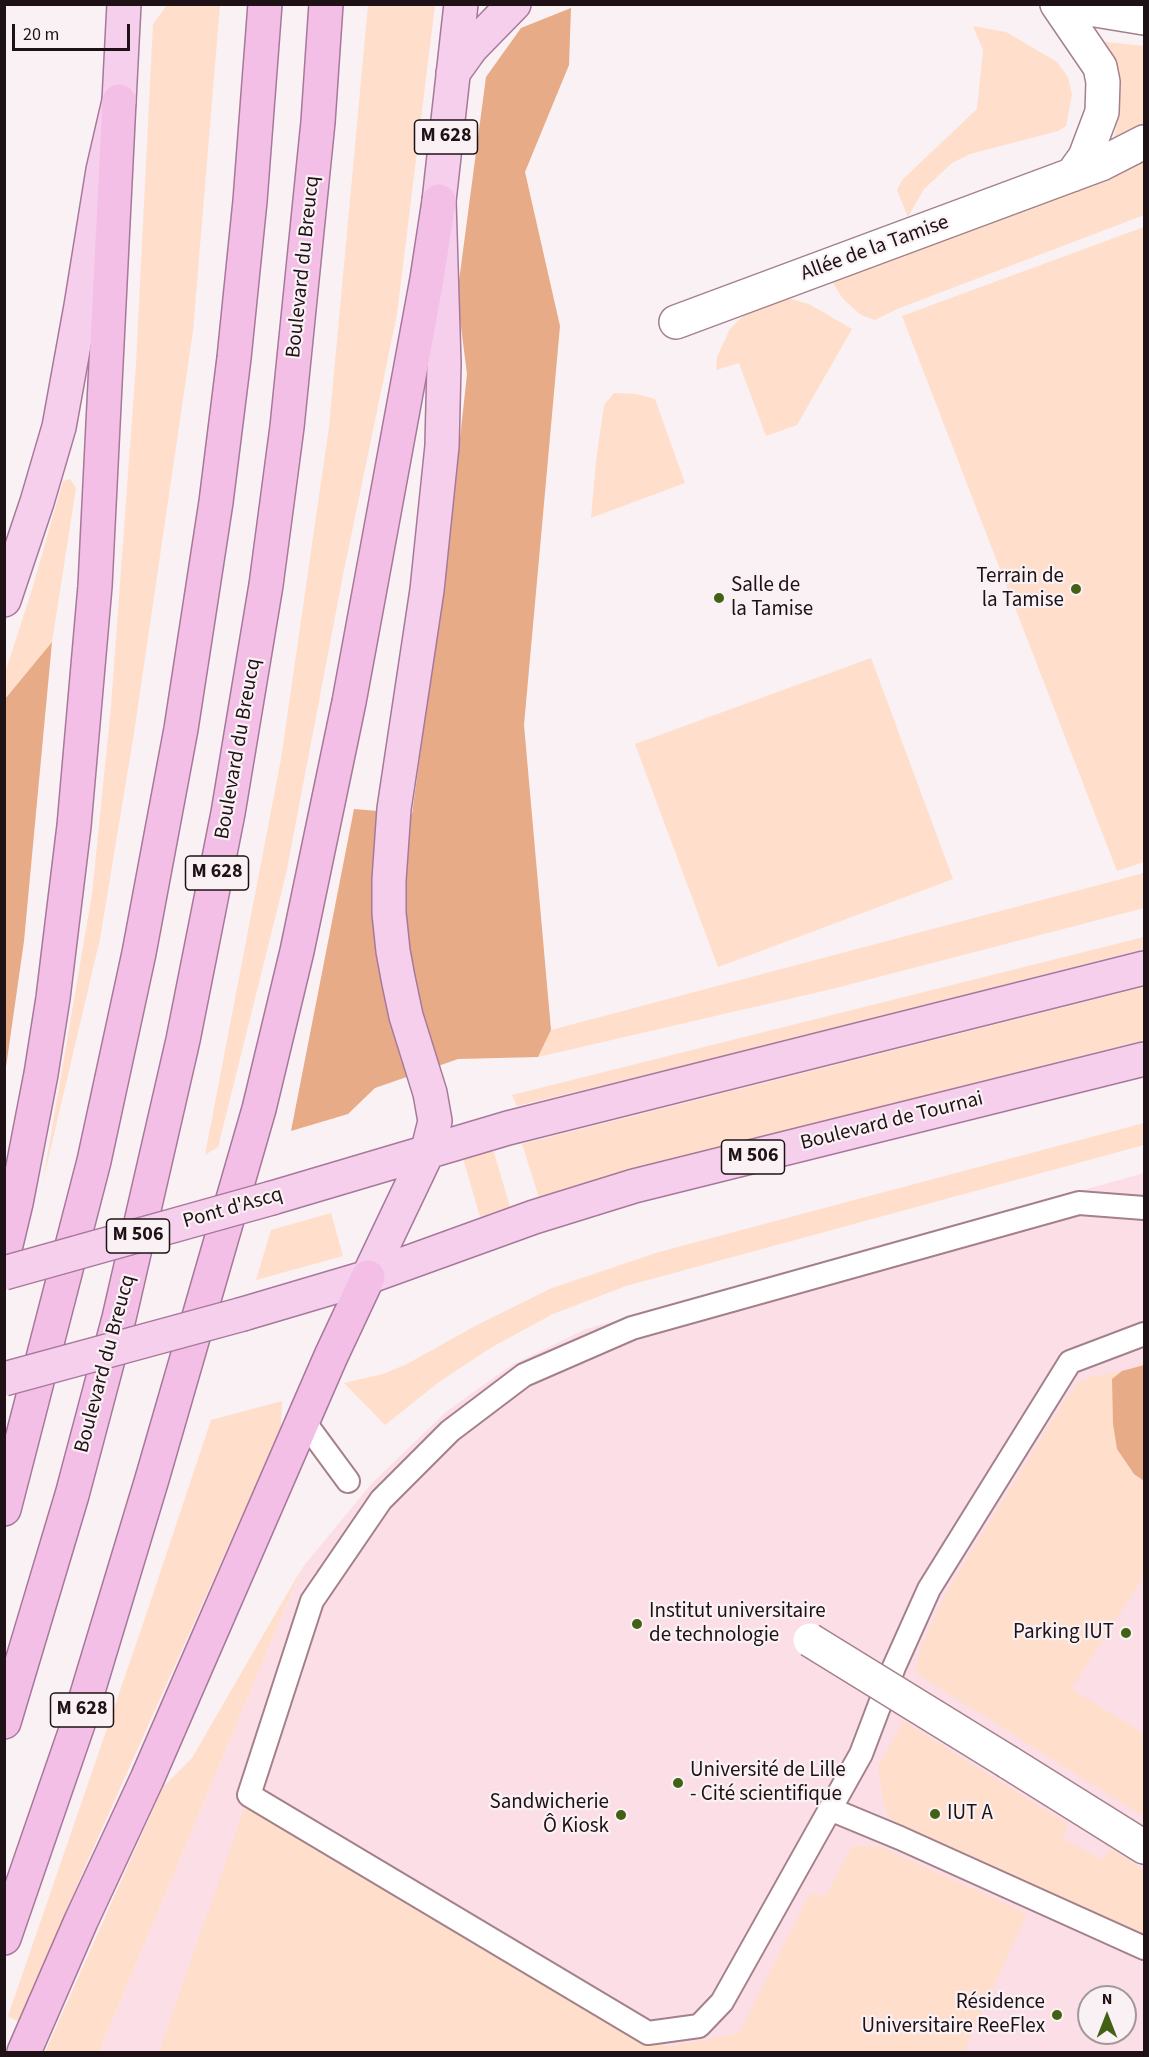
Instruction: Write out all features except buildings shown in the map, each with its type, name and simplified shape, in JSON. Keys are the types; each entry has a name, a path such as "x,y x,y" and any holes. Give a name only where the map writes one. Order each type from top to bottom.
{"highway":[{"name":"M 628","path":"4,1509 94,1161 135,974 181,729 216,502 235,346 250,201 265,4"},
{"name":"Boulevard du Breucq","path":"4,1722 72,1495 122,1307 183,1040 222,848 266,585 287,427 318,122 326,4"},
{"path":"4,1253 27,1150 44,1052 65,910 74,826 95,586 119,101"},
{"name":"M 628","path":"4,1938 82,1710 152,1479 262,1097 297,951 349,702 428,279 439,201"},
{"path":"24,2052 368,1277"}],"main road":[{"path":"4,600 59,427 103,170 119,101 124,4"},
{"name":"M 628","path":"439,201 460,4"},
{"name":"M 628","path":"453,73 471,48 514,4"},
{"path":"368,1277 427,1152 435,1122 430,1093 406,1016 398,978 389,913 389,880 394,809 427,590 442,446 444,375 439,201"},
{"name":"M 506","path":"427,1152 517,1126 1144,968"},
{"name":"Boulevard de Tournai","path":"368,1277 544,1214 634,1186 1144,1059"},
{"name":"Pont d'Ascq","path":"4,1273 427,1152"},
{"name":"M 506","path":"4,1379 243,1314 368,1277"}],"street":[{"path":"1058,4 1144,18"},
{"path":"1058,4 1100,67 1103,82 1102,112 1085,157 1072,175"},
{"name":"Allée de la Tamise","path":"676,322 1101,164 1144,142"},
{"path":"810,1640 1144,1847"}],"lane":[{"path":"1144,1208 1079,1203 632,1328 525,1375 450,1431 381,1500 312,1601 249,1795 648,2033 699,2026 722,2002 861,1754 894,1667 929,1589 1070,1362 1144,1334"},
{"path":"303,1420 348,1480"},
{"path":"830,1809 900,1838 1144,1948"}],"shaded area":[{"path":"167,5 220,5 193,331 134,733 100,939 43,1181 92,894 111,707 136,364 153,24"},
{"path":"368,5 435,5 397,314 343,575 286,874 218,1147 205,1155 281,759 329,427"},
{"path":"571,8 569,65 525,172 560,326 524,725 551,1030 538,1057 458,1059 375,1088 348,1114 291,1131 354,809 412,814 446,566 467,374 457,296 486,77 521,28"},
{"path":"973,26 1006,32 1057,62 1068,77 1072,95 1066,126 1058,131 970,154 952,163 924,189 908,217 897,190 902,180 977,109 983,50"},
{"path":"1098,41 1144,46 1144,127 1115,141 1118,94"},
{"path":"1144,161 1144,215 897,309 875,320 861,315 843,299 833,283 835,277"},
{"name":"Terrain de la Tamise","path":"1144,227 1144,862 1117,871 902,316"},
{"path":"784,297 809,304 852,329 797,425 766,436 739,363 716,370 717,357 730,329 741,318 755,308"},
{"path":"614,393 637,394 655,399 685,483 591,518 604,405"},
{"path":"70,479 76,488 52,642 5,699 5,673 63,481"},
{"path":"52,642 24,941 5,1074 5,699"},
{"path":"871,658 953,879 718,967 635,744"},
{"path":"1144,873 1144,908 832,989 538,1057 551,1030"},
{"path":"1144,937 1144,949 703,1061 517,1106 512,1095"},
{"path":"1144,987 1144,1040 664,1161 539,1198 522,1144"},
{"path":"1144,1123 1144,1145 626,1286 553,1314 492,1347 439,1382 385,1425 344,1383 383,1374 407,1364 477,1325 552,1288 659,1252"},
{"path":"493,1149 510,1207 480,1217 463,1158"},
{"name":"Université de Lille ‐ Cité scientifique","path":"1144,1173 1144,2052 99,2052 302,1568 372,1483 447,1411 510,1366 586,1329"},
{"path":"331,1213 343,1256 256,1280 271,1230"},
{"path":"1144,1365 1144,1481 1134,1474 1117,1449 1113,1424 1112,1379 1122,1371"},
{"path":"1122,1371 1112,1379 1113,1424 1117,1449 1134,1474 1144,1481 1144,1576 1071,1689 1143,1733 1144,1817 916,1673 921,1646 947,1591 1063,1403 1078,1382 1094,1376"},
{"path":"282,1401 281,1428 88,1860 19,2022 8,2016 211,1420"},
{"path":"302,1568 99,2052 45,2052 163,1787 192,1758"},
{"path":"903,1721 1068,1824 1062,1838 1103,1860 1111,1849 1144,1870 1144,1947 900,1838 884,1806 878,1768"},
{"path":"249,1795 668,2047 739,2033 810,1894 826,1896 852,1846 878,1846 1027,1913 964,2052 159,2052"}],"place":[{"name":"Terrain de la Tamise","path":"1076,589"},
{"name":"Salle de la Tamise","path":"719,598"},
{"name":"Institut universitaire de technologie","path":"637,1624"},
{"name":"Parking IUT","path":"1126,1633"},
{"name":"Université de Lille ‐ Cité scientifique","path":"678,1783"},
{"name":"IUT A","path":"935,1814"},
{"name":"Sandwicherie Ô Kiosk","path":"621,1815"},
{"name":"Résidence Universitaire ReeFlex","path":"1057,2015"}]}
